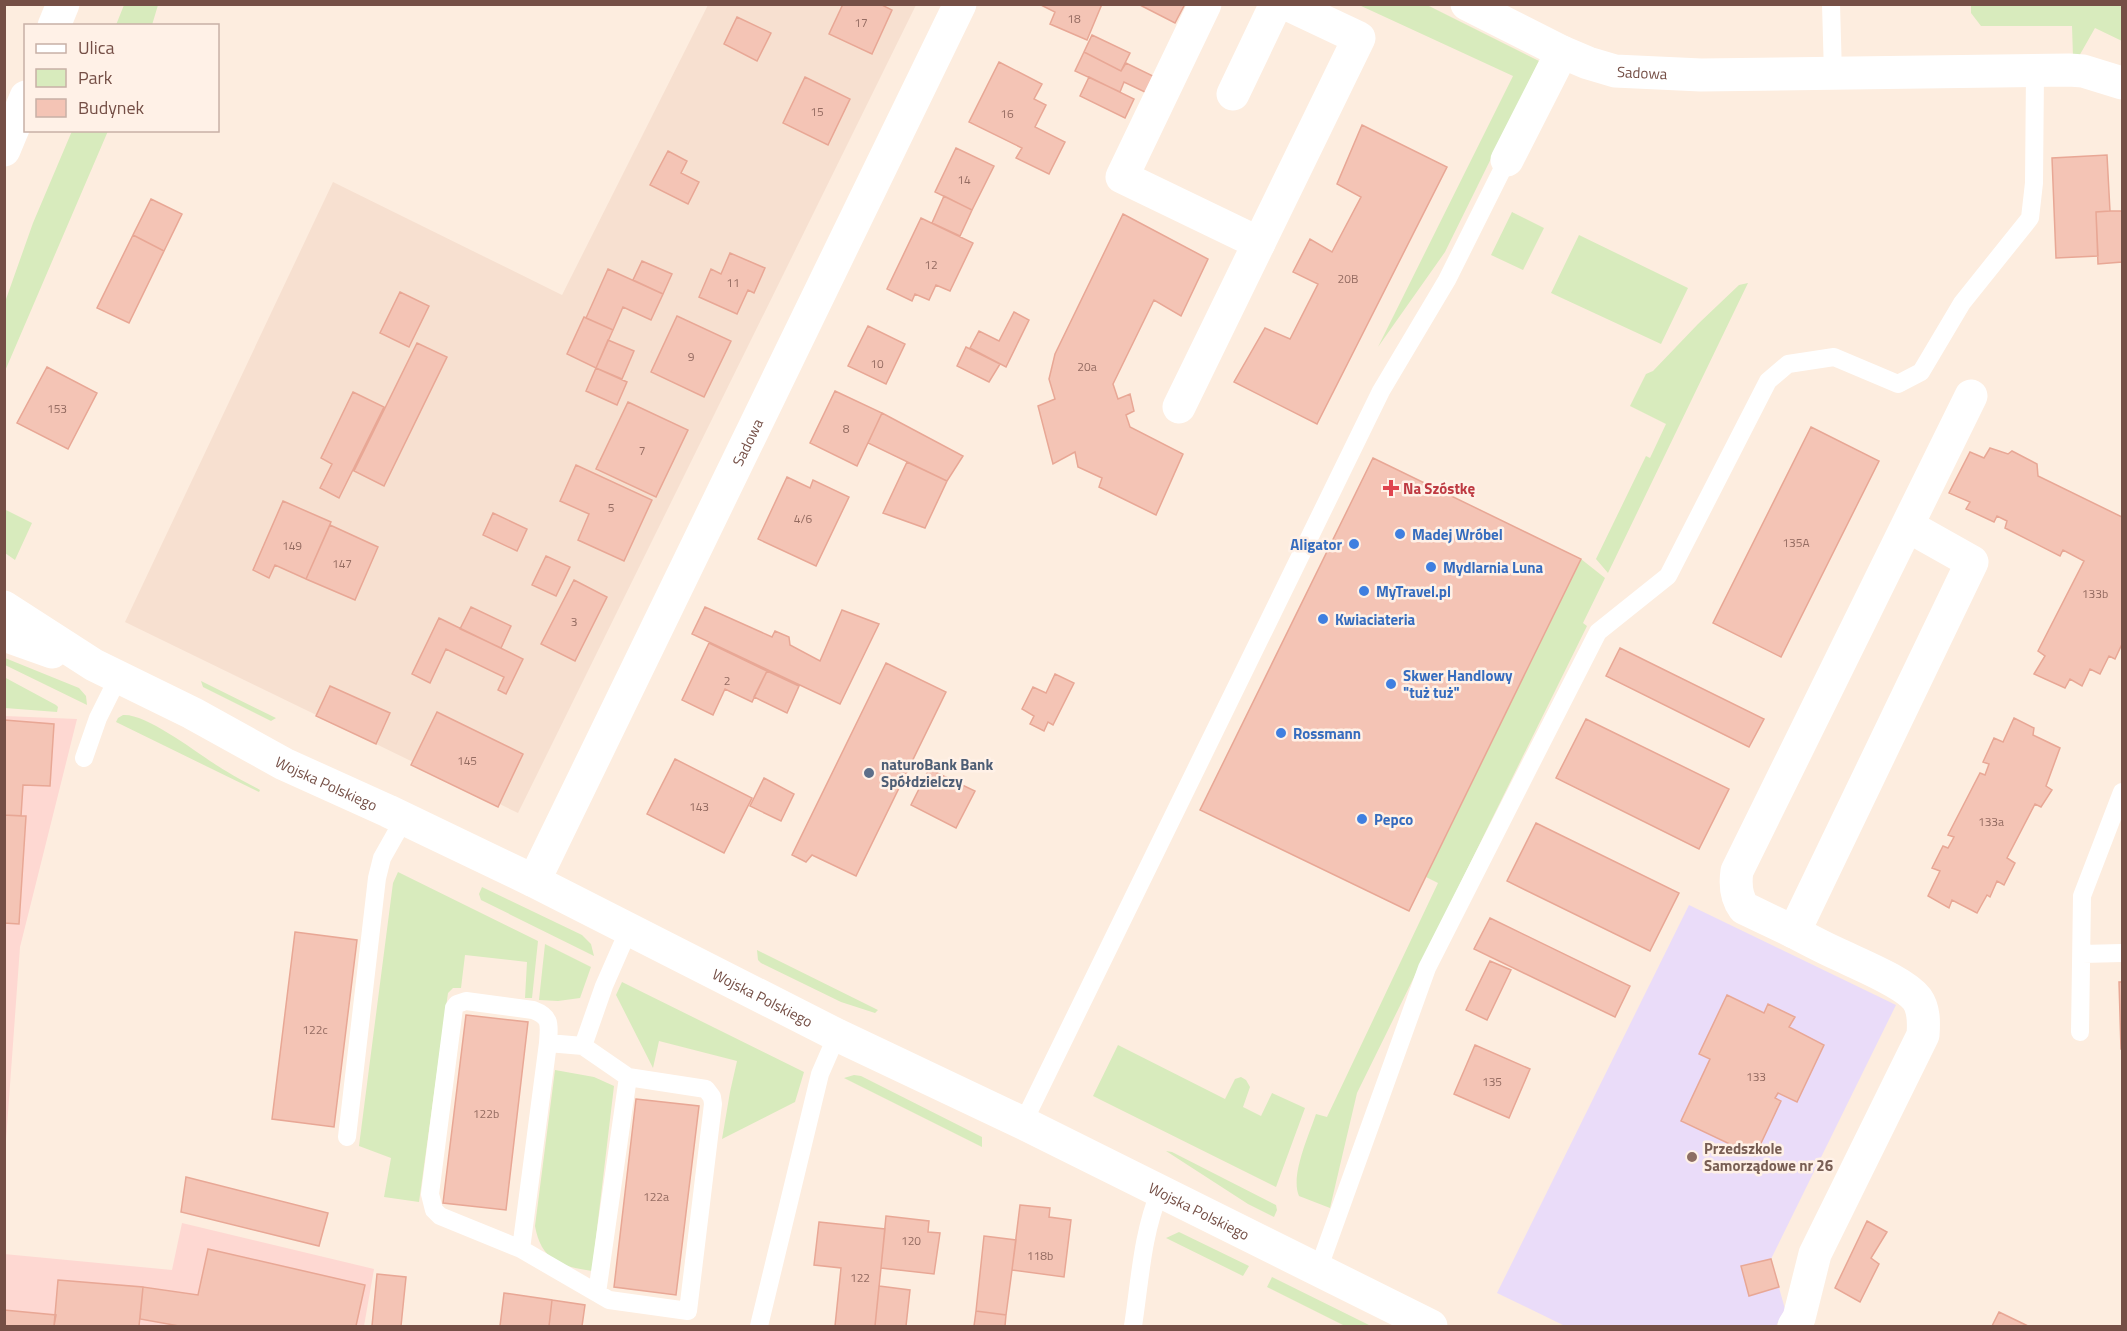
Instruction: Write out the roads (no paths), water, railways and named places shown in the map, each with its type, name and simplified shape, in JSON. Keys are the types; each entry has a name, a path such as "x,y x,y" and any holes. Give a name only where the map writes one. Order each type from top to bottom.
{"street":[{"path":"55,24 63,4"},
{"name":"Sadowa","path":"534,881 960,4"},
{"path":"1205,4 1122,177 1259,243"},
{"path":"1233,94 1276,4"},
{"path":"1179,407 1359,38 1287,4"},
{"name":"Sadowa","path":"1467,4 1562,52 1616,71 1701,75 2083,71 2122,83"},
{"path":"1508,160 1562,52"},
{"path":"4,150 24,102"},
{"path":"1794,1326 1799,1318 1815,1254 1920,1040 1924,1020 1922,1008 1909,992 1879,974 1744,908 1738,893 1737,871 1971,396"},
{"path":"1794,932 1972,562 1908,526"},
{"name":"Wojska Polskiego","path":"4,606 106,672"},
{"name":"Wojska Polskiego","path":"4,635 106,672 192,713 284,764 534,881 837,1035 1023,1123 1431,1326"}],"lane":[{"path":"1831,4 1833,74"},
{"path":"1318,1270 1427,968 1598,632 1668,576 1768,381 1788,364 1834,357 1898,384 1920,372 1962,303 2030,218 2034,183 2035,71"},
{"path":"1023,1123 1381,391 1447,280 1508,160"},
{"path":"84,758 98,718 106,672"},
{"path":"2080,1032 2082,896 2122,792"},
{"path":"347,1137 377,878 382,858 404,819"},
{"path":"583,1046 607,979 629,929"},
{"path":"2082,954 2122,953"},
{"path":"520,1249 548,1043 547,1018 542,1013 533,1010 466,1001 457,1004 454,1008 430,1194 434,1210 440,1216 520,1249 609,1300 688,1311 712,1097 706,1089 628,1077 583,1046 548,1043"},
{"path":"759,1326 820,1074 837,1035"},
{"path":"597,1293 628,1077"},
{"path":"1133,1326 1149,1220 1160,1191"}],"place":[{"name":"Na Szóstkę","path":"1391,488"},
{"name":"Madej Wróbel","path":"1400,534"},
{"name":"Aligator","path":"1354,544"},
{"name":"Mydlarnia Luna","path":"1431,567"},
{"name":"MyTravel.pl","path":"1364,591"},
{"name":"Kwiaciateria","path":"1323,619"},
{"name":"Skwer Handlowy \"tuż tuż\"","path":"1391,684"},
{"name":"Rossmann","path":"1281,733"},
{"name":"naturoBank Bank Spółdzielczy","path":"869,773"},
{"name":"Pepco","path":"1362,819"},
{"name":"Przedszkole Samorządowe nr 26","path":"1692,1157"}]}
